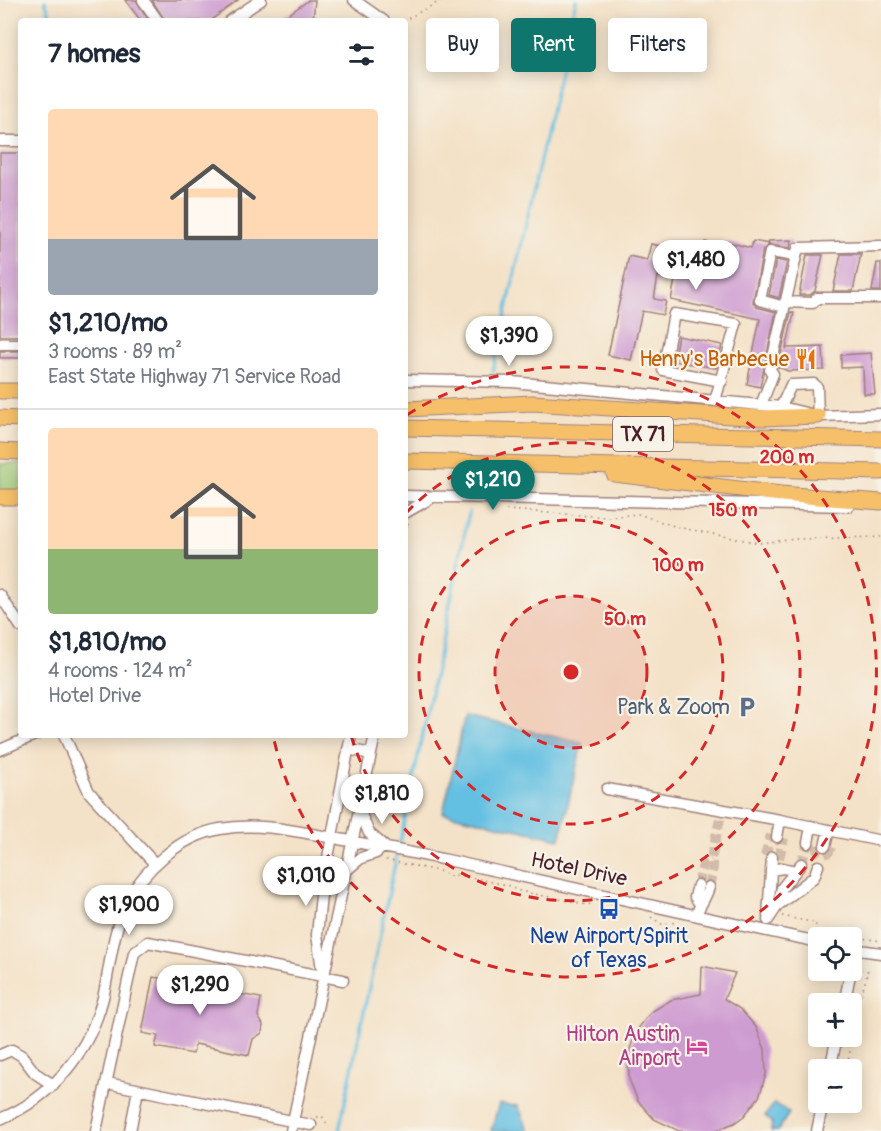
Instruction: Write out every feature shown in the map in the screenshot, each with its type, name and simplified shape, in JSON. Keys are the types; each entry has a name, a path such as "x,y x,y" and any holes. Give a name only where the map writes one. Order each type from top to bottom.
{"highway":[{"path":"0,391 18,391"},
{"path":"408,410 533,403 751,418 818,416"},
{"path":"0,418 18,419"},
{"name":"TX 71","path":"408,428 881,439"},
{"path":"0,452 18,452"},
{"name":"TX 71","path":"408,461 881,472"},
{"path":"742,469 806,462 881,462"},
{"path":"591,466 634,477 881,503"},
{"path":"0,497 18,497"}],"street":[{"path":"143,0 156,18"},
{"path":"234,18 261,0"},
{"path":"354,0 380,18"},
{"path":"0,141 18,141"},
{"path":"762,405 773,374 770,369 798,248 881,246"},
{"path":"796,256 770,252 760,300 785,304 813,303 818,298 881,298"},
{"path":"715,401 722,381 736,324 674,314 663,370 722,381"},
{"path":"0,344 18,344"},
{"path":"408,381 512,382 781,407 818,416 881,414"},
{"path":"781,407 792,384 816,385 818,416"},
{"path":"408,496 774,506 881,503"},
{"path":"408,519 433,496"},
{"path":"0,595 18,622"},
{"path":"0,750 28,738"},
{"path":"65,738 89,792 155,864"},
{"path":"323,975 317,935 331,838 350,738"},
{"path":"292,1126 374,738"},
{"path":"348,749 371,754"},
{"path":"607,789 721,815 778,831 821,828 881,842"},
{"path":"348,869 361,858 388,847 369,833 360,811"},
{"name":"Hotel Drive","path":"0,1119 14,1114 53,1085 65,1074 86,1043 102,999 117,925 136,886 155,864 192,838 217,829 259,825 388,847 696,915 772,918 808,936"},
{"path":"821,828 817,844 821,828"},
{"path":"772,862 783,868 799,867 783,888 772,918 772,862"},
{"path":"772,918 814,877 818,866"},
{"path":"696,915 700,903 706,899 703,886"},
{"path":"96,1131 134,953 148,942 343,980"},
{"path":"862,950 881,953"},
{"path":"0,1055 12,1050 22,1056 35,1073 53,1085"},
{"path":"107,1083 292,1126 311,1125"},
{"path":"130,1131 138,1090"},
{"path":"817,1131 821,1113"}],"path":[{"path":"408,18 442,0"},
{"path":"502,509 608,517 638,514 677,527 759,543 797,539 881,537"},
{"path":"388,861 583,904"},
{"path":"646,915 663,925 678,922"},
{"path":"772,918 816,923 814,930 881,941"},
{"path":"861,993 868,971 864,970"}],"green space":[{"path":"18,463 18,492 0,492 0,464"}],"water":[{"path":"465,716 582,743 560,839 443,813"},
{"path":"775,1103 789,1113 778,1131 771,1131 772,1122 765,1116"},
{"path":"499,1104 518,1106 529,1131 491,1131"}],"building":[{"path":"125,0 136,0 147,18 139,18"},
{"path":"152,0 238,0 214,18 163,18"},
{"path":"309,0 315,0 313,18 283,18"},
{"path":"0,153 18,153 18,336 0,336"},
{"path":"792,240 790,248 768,245 763,250 753,302 757,307 776,312 760,387 747,384 760,319 671,300 675,280 658,276 654,299 666,301 663,315 642,311 631,360 608,355 629,256 647,260 651,244 678,250 680,244 704,247 705,242 727,247 728,242 751,248 753,241 769,244 768,241"},
{"path":"841,254 861,254 853,291 833,291"},
{"path":"807,255 823,255 815,291 810,295 799,295"},
{"path":"776,260 787,262 779,298 769,295"},
{"path":"877,263 881,263 881,291 872,291"},
{"name":"Henry's Barbecue","path":"791,312 794,313 786,348 823,347 824,370 788,371 778,367"},
{"path":"678,336 722,345 716,368 673,361"},
{"path":"0,351 18,351 18,358 0,358"},
{"path":"871,353 875,394 864,394 863,367 841,368 841,355"},
{"name":"Hilton Austin Airport","path":"702,966 735,973 724,999 740,1009 756,1027 765,1049 766,1074 759,1097 744,1116 734,1123 715,1131 679,1131 654,1119 638,1101 629,1079 628,1055 636,1031 651,1012 671,1000 701,994"},
{"path":"171,970 209,977 207,988 261,998 258,1016 263,1025 262,1033 253,1039 249,1055 195,1044 193,1054 155,1047 158,1036 142,1033 153,977 169,980"}],"waterway":[{"path":"45,0 51,18"},
{"path":"493,371 576,0"},
{"path":"399,847 469,512"},
{"path":"339,1131 397,854"}],"tunnel":[{"path":"709,887 713,868 711,859 720,819"},
{"path":"765,856 771,835"},
{"path":"779,858 784,838"},
{"path":"801,864 808,843"},
{"path":"818,845 817,849 822,855 829,852 831,846"},
{"path":"698,885 703,865 711,859"}],"place":[{"name":"Henry's Barbecue","path":"806,359"},
{"name":"Park & Zoom","path":"747,707"},
{"name":"New Airport/Spirit of Texas","path":"609,909"},
{"name":"Hilton Austin Airport","path":"697,1046"}]}
